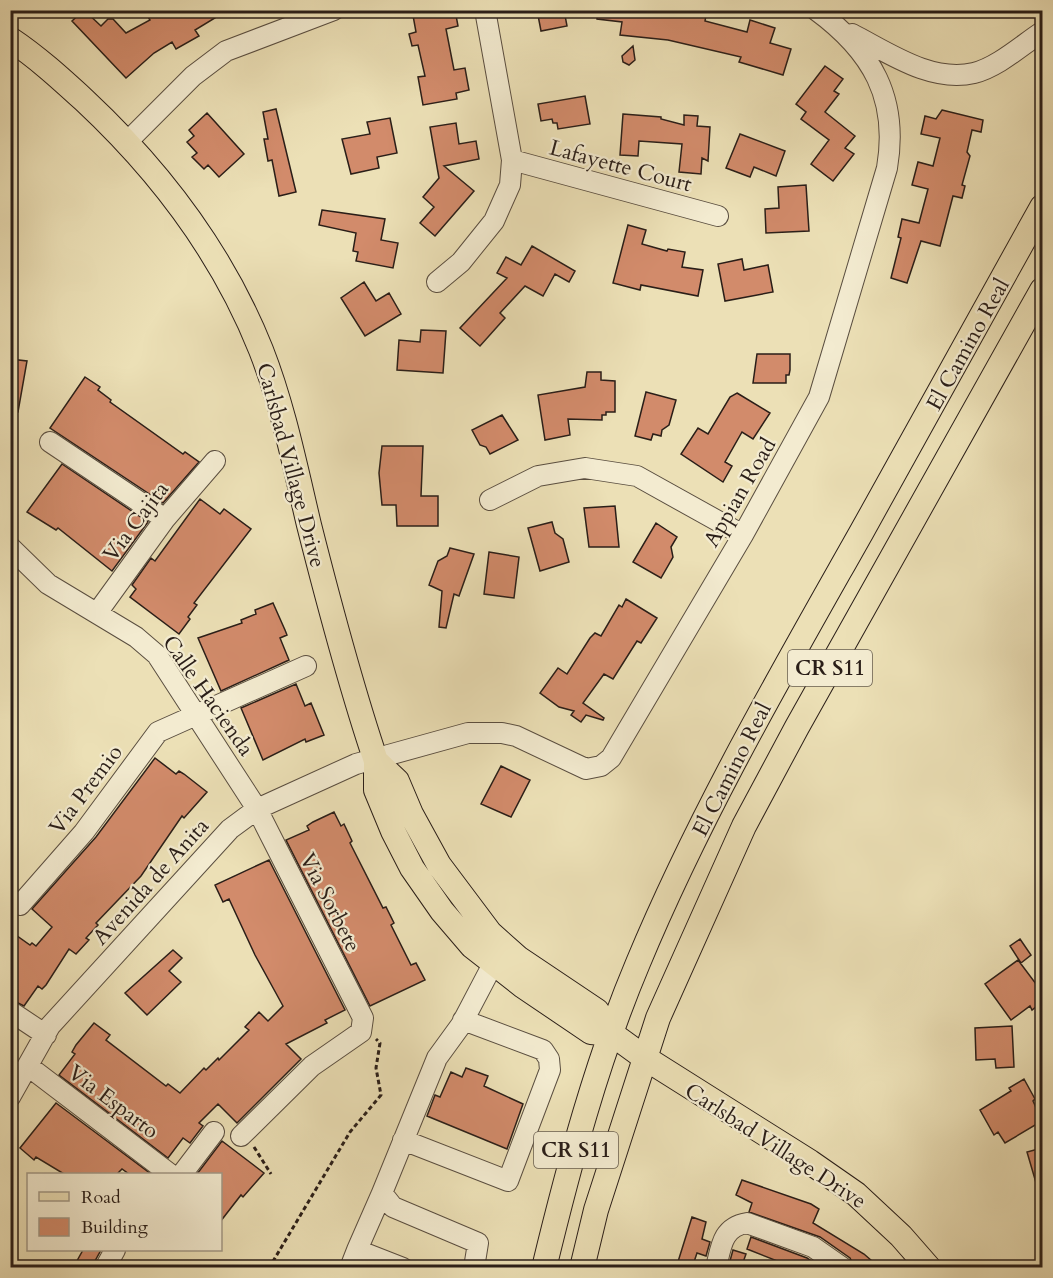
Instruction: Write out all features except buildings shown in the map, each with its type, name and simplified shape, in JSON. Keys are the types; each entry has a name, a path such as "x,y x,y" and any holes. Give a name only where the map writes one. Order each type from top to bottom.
{"main road":[{"name":"Carlsbad Village Drive","path":"10,39 35,55 128,141 172,193 212,249 261,349 282,416 314,543 376,761 375,790 412,868 442,911 472,946 493,964 591,1032 612,1034"},
{"name":"El Camino Real","path":"544,1268 561,1199 612,1034 638,962 762,708 1042,207"},
{"name":"El Camino Real","path":"582,1268 596,1210 658,1018 744,826 1042,290"},
{"name":"Carlsbad Village Drive","path":"376,761 397,781 411,814 439,865 490,933 518,958 597,1011 612,1034 645,1058 810,1162 856,1194 901,1236 929,1268"}],"street":[{"path":"128,141 193,76 226,51 334,10"},
{"path":"437,282 461,262 494,220 510,185 512,160 485,10"},
{"name":"Appian Road","path":"376,761 451,736 501,733 524,739 578,767 586,769 601,766 611,758 742,535 819,397 887,168 890,150 886,99 877,76 863,52 840,28 816,10"},
{"path":"840,28 912,65 946,74 975,73 997,62 1042,32"},
{"name":"Lafayette Court","path":"512,160 718,216"},
{"path":"50,442 165,519"},
{"name":"Via Cajita","path":"97,613 165,519 214,461"},
{"path":"490,500 538,476 585,468 637,476 742,535"},
{"name":"Calle Hacienda","path":"10,547 48,584 136,637 157,655 257,809"},
{"name":"Via Premio","path":"20,905 84,832 158,732 306,666"},
{"name":"Avenida de Anita","path":"10,1097 50,1026 230,829 257,809 356,764 376,761"},
{"name":"Via Sorbete","path":"257,809 363,1023"},
{"path":"403,1268 354,1259 437,1058 463,1020 493,964"},
{"path":"10,1011 46,1035"},
{"path":"404,1140 508,1181 550,1070 549,1059 543,1050 463,1020"},
{"path":"241,1136 312,1066 357,1035 363,1023"},
{"name":"Via Esparto","path":"28,1066 169,1173"},
{"path":"183,1173 214,1132"},
{"path":"381,1192 393,1207 478,1243 474,1268"},
{"path":"716,1268 723,1236 737,1225 747,1223 813,1247 843,1268"},
{"path":"105,1268 114,1251"}],"path":[{"path":"269,1268 351,1132 381,1095 376,1068 380,1043 363,1023"}]}
